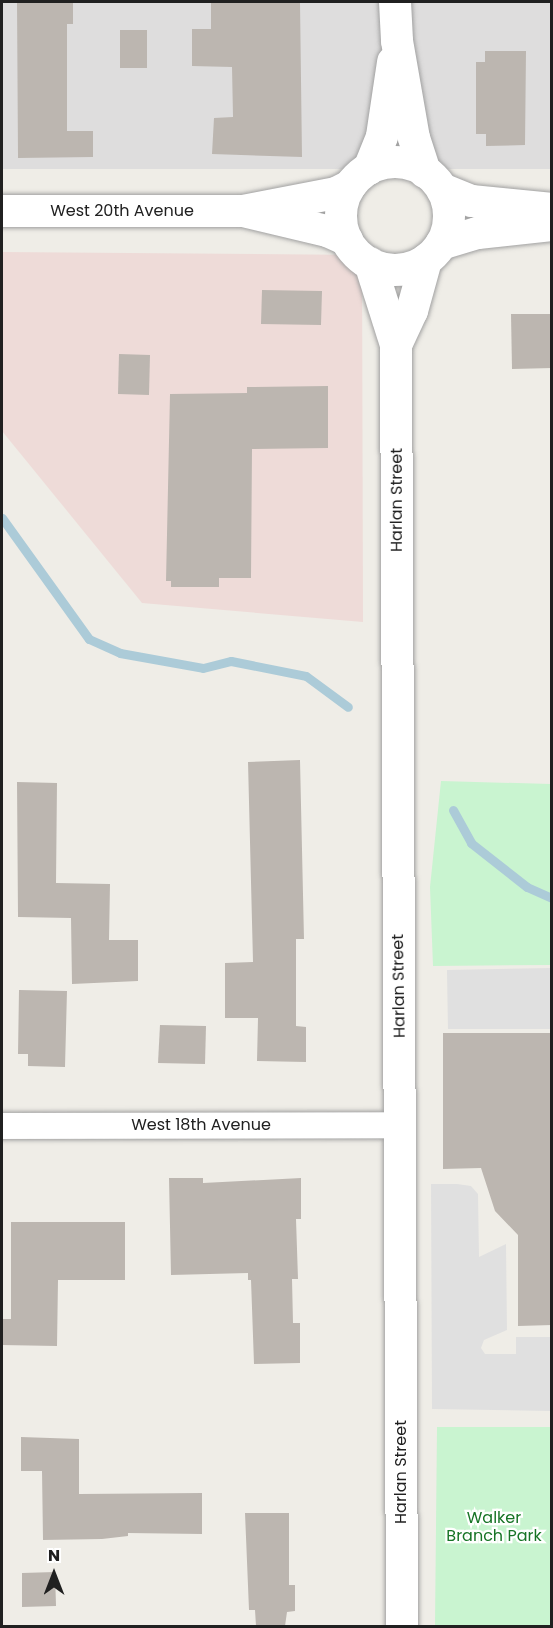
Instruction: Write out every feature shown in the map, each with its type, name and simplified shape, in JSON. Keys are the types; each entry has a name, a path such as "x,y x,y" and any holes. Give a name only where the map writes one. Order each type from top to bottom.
{"street":[{"path":"395,2 397,41 414,138 449,217 433,252"},
{"path":"397,41 382,136 341,212 347,240 370,263 393,270 478,233 552,225"},
{"path":"360,177 398,162 472,201 552,209"},
{"name":"West 20th Avenue","path":"2,211 243,211 336,193 360,177"},
{"name":"West 20th Avenue","path":"243,211 327,231 347,240"},
{"name":"Harlan Street","path":"396,345 412,311 433,252"},
{"name":"Harlan Street","path":"370,263 396,345 402,1626"},
{"name":"West 18th Avenue","path":"2,1126 401,1125"}],"shaded area":[{"path":"2,2 551,2 551,169 2,169"},
{"path":"2,252 362,255 363,622 142,603 2,431"},
{"path":"551,968 551,1029 448,1029 447,970"},
{"path":"431,1184 471,1186 478,1194 479,1257 506,1244 507,1330 484,1340 481,1348 485,1354 516,1354 516,1337 551,1337 551,1411 432,1409"}],"green space":[{"path":"441,781 551,784 551,965 433,966 430,887"},
{"name":"Walker Branch Park","path":"437,1427 551,1427 551,1626 435,1626"}],"building":[{"path":"17,2 73,2 73,24 67,24 67,131 93,131 93,157 18,158"},
{"path":"211,2 300,2 302,157 212,154 214,118 233,117 232,67 192,66 192,29 211,29"},
{"path":"120,30 147,30 147,68 120,68"},
{"path":"485,51 526,51 525,145 486,146 486,134 476,134 476,62 485,62"},
{"path":"262,290 322,291 321,325 261,324"},
{"path":"511,314 552,314 552,368 512,369"},
{"path":"119,354 150,355 149,395 118,394"},
{"path":"328,386 328,448 252,449 251,578 219,578 219,587 171,587 171,581 166,581 170,394 247,393 247,387"},
{"path":"300,760 304,939 296,939 296,1026 306,1027 306,1062 257,1061 258,1018 225,1018 225,963 253,962 248,762"},
{"path":"17,782 57,783 56,883 110,884 109,940 138,940 138,981 72,984 71,918 18,917"},
{"path":"19,990 67,991 65,1067 28,1066 28,1054 18,1054"},
{"path":"160,1025 206,1026 205,1064 158,1063"},
{"path":"443,1033 552,1033 552,1325 518,1326 518,1235 495,1211 481,1168 443,1169"},
{"path":"169,1178 203,1178 203,1183 301,1178 301,1219 296,1219 298,1279 292,1279 293,1323 300,1323 300,1363 254,1364 251,1280 248,1280 248,1273 171,1275"},
{"path":"11,1222 125,1222 125,1280 58,1280 57,1346 2,1345 2,1319 11,1319"},
{"path":"21,1437 79,1439 79,1494 202,1493 202,1534 128,1533 128,1536 102,1539 43,1540 42,1471 21,1471"},
{"path":"245,1513 289,1513 289,1585 295,1585 295,1611 287,1612 285,1626 256,1626 255,1610 249,1610"},
{"path":"55,1572 56,1606 22,1607 22,1573"}],"waterway":[{"path":"2,518 89,639 120,653 203,668 231,661 306,676 348,707"},
{"path":"453,810 471,843 527,887 552,898"}]}
